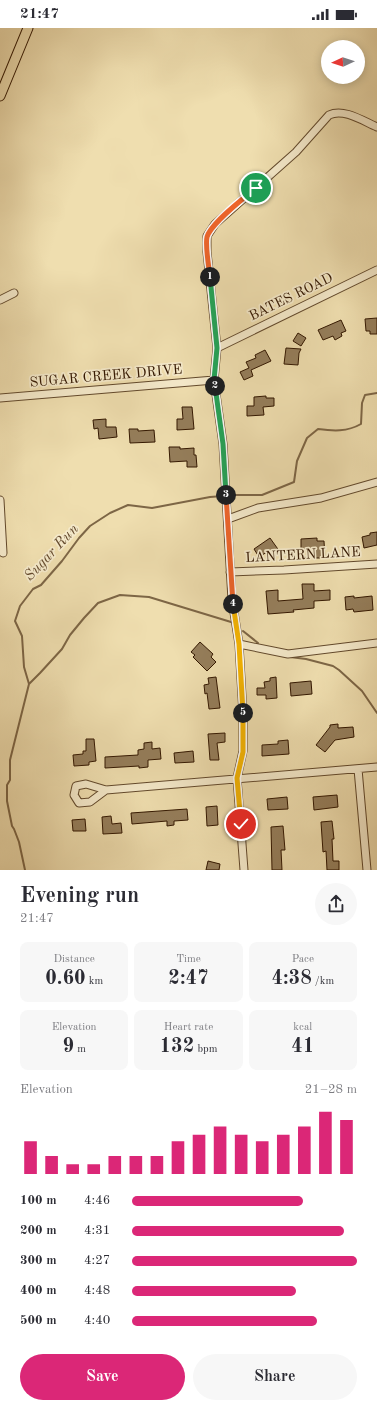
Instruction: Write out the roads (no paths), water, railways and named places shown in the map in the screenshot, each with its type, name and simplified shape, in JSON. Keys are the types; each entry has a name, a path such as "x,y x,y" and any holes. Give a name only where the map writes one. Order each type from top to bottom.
{"main road":[{"path":"0,96 28,28"}],"street":[{"path":"244,870 237,778 243,752 243,714 239,644 232,600 223,444 214,380 217,348 207,252 207,236 215,224 296,152 329,115 336,112 346,114 377,126"},
{"name":"BATES ROAD","path":"217,348 377,270"},
{"path":"0,300 14,293"},
{"name":"SUGAR CREEK DRIVE","path":"0,398 214,380"},
{"path":"228,519 258,508 321,498 377,482"},
{"path":"0,500 3,553"},
{"name":"LANTERN LANE","path":"230,572 377,564"},
{"path":"239,644 288,654 377,643"},
{"path":"106,790 377,767"},
{"path":"358,768 366,870"}],"waterway":[{"name":"Sugar Run","path":"25,870 19,842 12,826 7,801 7,785 10,780 10,760 29,684 24,667 22,636 15,621 20,606 33,589 41,585 90,526 110,513 128,505 152,508 210,497 262,495 294,482 297,461 307,438 318,429 340,430 356,427 361,424 362,403 365,395 377,393"},
{"path":"29,684 62,649 70,635 98,603 120,595 149,597 231,622"},
{"path":"243,631 258,643"},
{"path":"290,657 306,659 333,666 362,691 377,713"}]}
